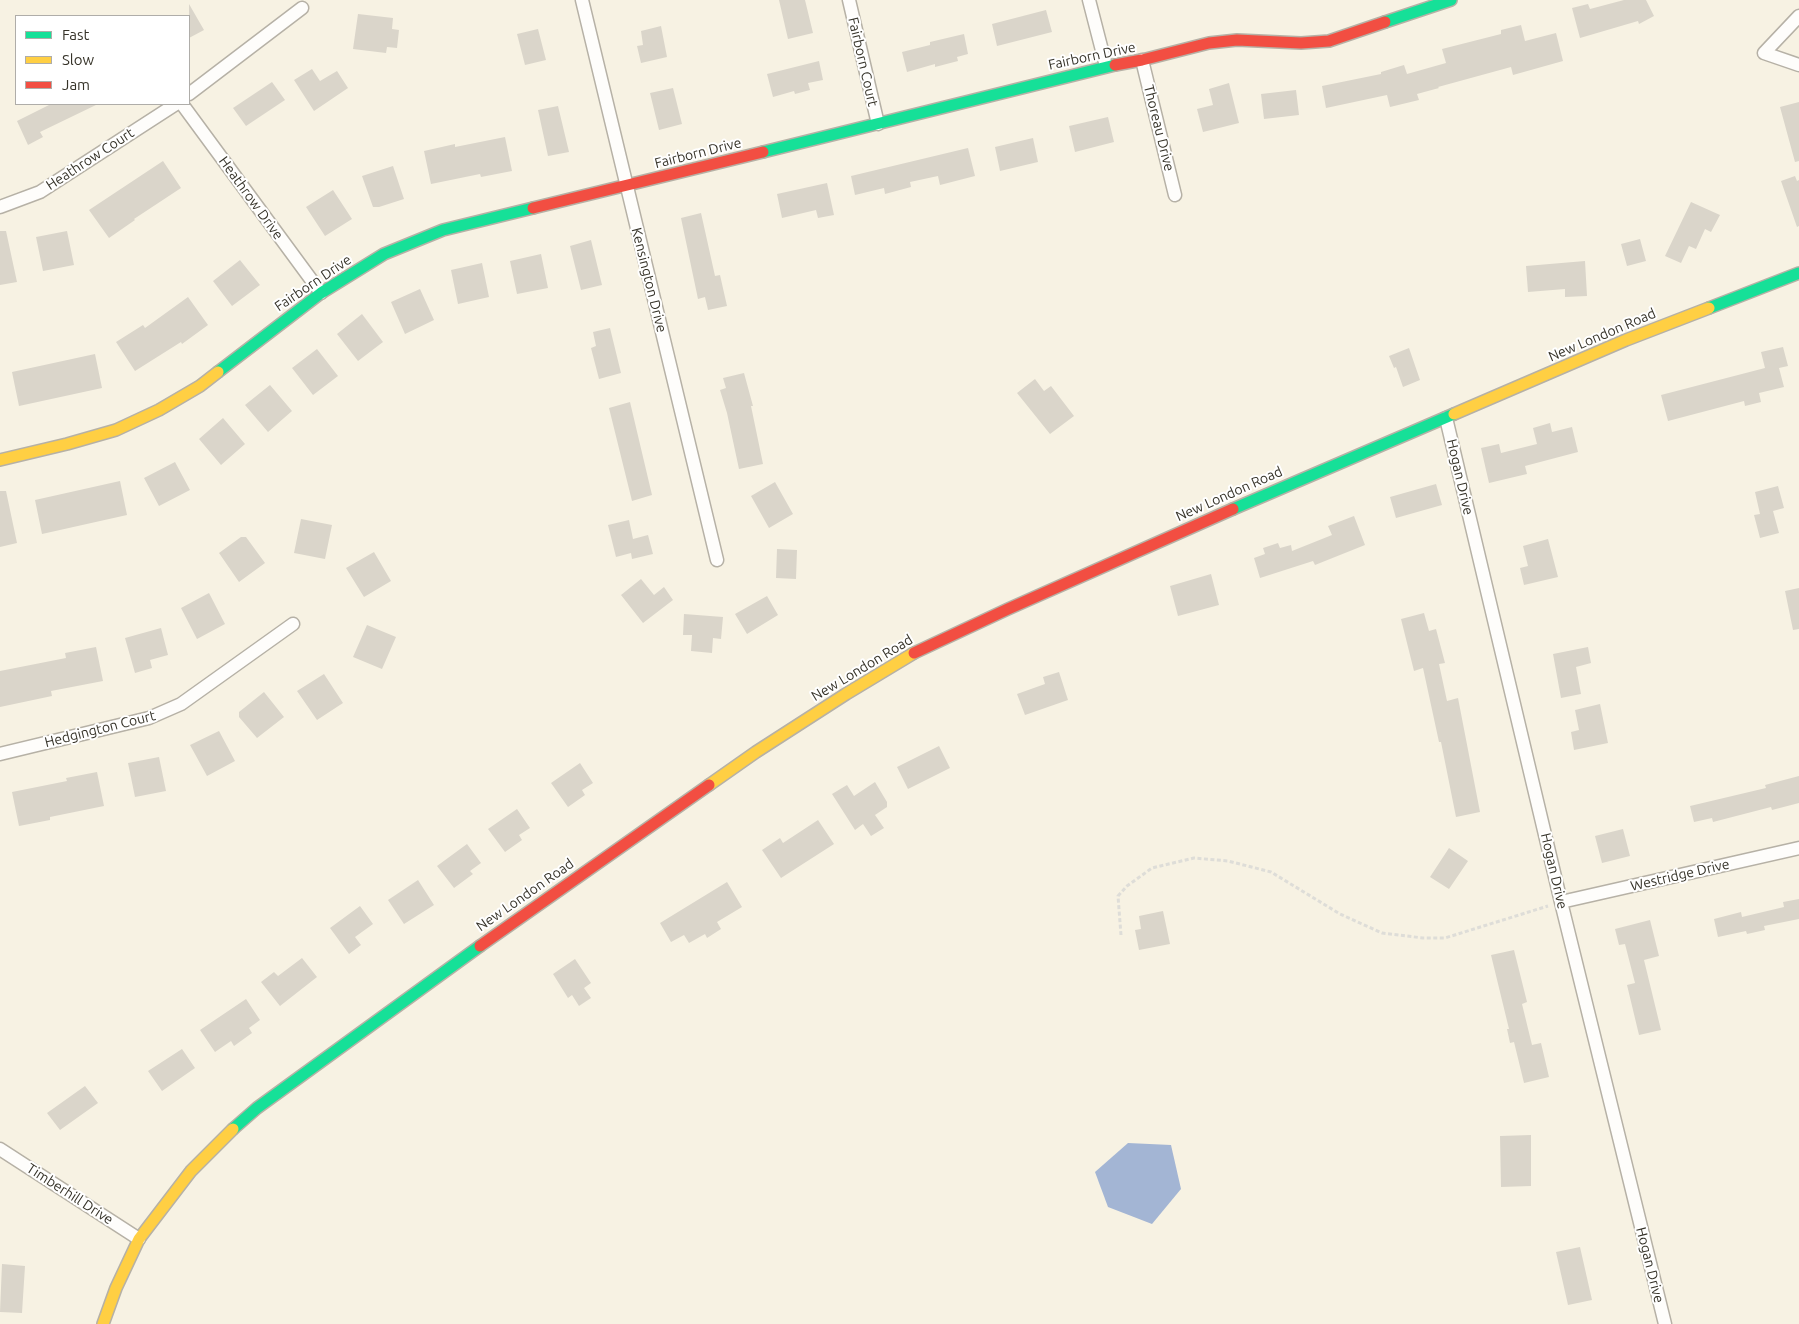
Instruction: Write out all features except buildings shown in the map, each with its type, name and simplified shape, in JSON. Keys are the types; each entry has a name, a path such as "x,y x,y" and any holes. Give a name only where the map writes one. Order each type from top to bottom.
{"street":[{"name":"Kensington Drive","path":"582,0 718,560"},
{"name":"Fairborn Court","path":"849,0 878,124"},
{"path":"1089,0 1106,66"},
{"name":"Fairborn Drive","path":"0,460 116,430 159,410 200,386 321,293 384,254 443,230 878,124 1106,66 1142,60 1209,43 1237,40 1301,43 1329,41 1451,0"},
{"path":"190,93 302,8"},
{"path":"1799,16 1764,53 1799,65"},
{"name":"Thoreau Drive","path":"1142,60 1175,195"},
{"name":"Heathrow Court","path":"0,207 40,192 174,105"},
{"name":"Heathrow Drive","path":"183,105 321,293"},
{"name":"New London Road","path":"103,1324 116,1288 139,1239 191,1171 223,1138 257,1108 475,948 756,752 846,694 917,652 1008,609 1292,483 1626,340 1799,275"},
{"name":"Hogan Drive","path":"1446,418 1561,902 1665,1324"},
{"name":"Hedgington Court","path":"0,754 157,715 181,704 293,624"},
{"name":"Westridge Drive","path":"1561,902 1799,848"},
{"name":"Timberhill Drive","path":"0,1149 139,1239"}],"path":[{"path":"1121,935 1118,896 1126,886 1152,868 1194,858 1228,861 1271,872 1340,914 1382,933 1423,938 1446,938 1561,902"}],"water":[{"path":"1128,1143 1171,1145 1181,1189 1152,1224 1108,1207 1095,1172"}],"traffic: fast":[{"path":"1385,22 1451,0"},
{"path":"763,152 1115,65"},
{"path":"218,372 321,293 384,254 443,230 533,208"},
{"path":"1709,308 1799,273"},
{"path":"1233,509 1454,414"},
{"path":"233,1129 257,1108 480,946"}],"traffic: slow":[{"path":"1454,414 1626,340 1709,308"},
{"path":"0,460 116,430 159,410 200,386 218,372"},
{"path":"709,785 846,694 914,653"},
{"path":"103,1324 116,1288 139,1239 191,1171 233,1129"}],"traffic: jam":[{"path":"1115,65 1209,43 1237,40 1301,43 1329,41 1385,22"},
{"path":"533,208 763,152"},
{"path":"914,653 1233,509"},
{"path":"480,946 709,785"}]}
